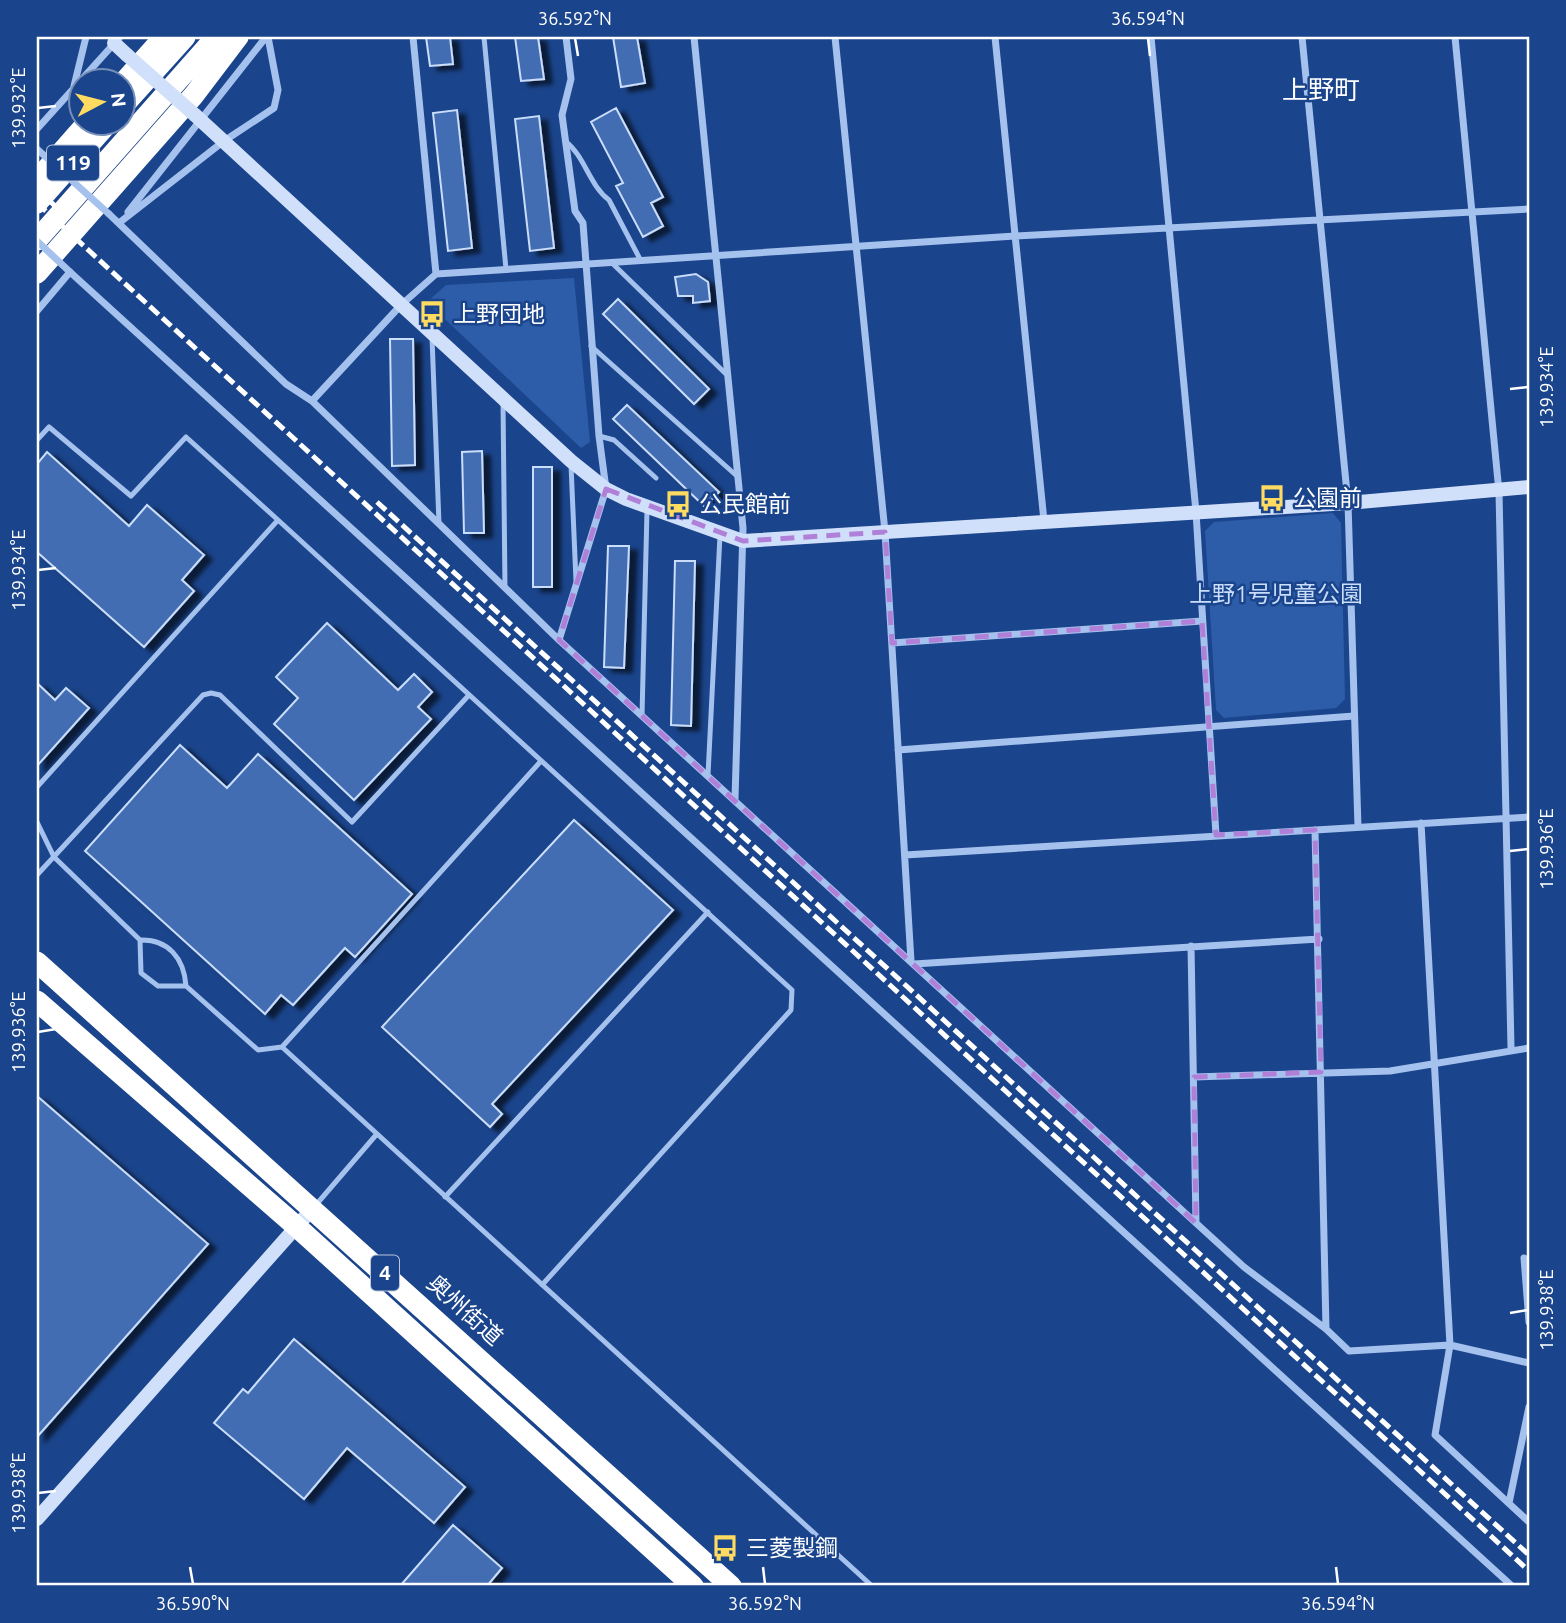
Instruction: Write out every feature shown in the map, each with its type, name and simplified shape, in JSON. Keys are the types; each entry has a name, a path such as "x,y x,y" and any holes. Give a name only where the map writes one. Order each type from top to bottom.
{"highway":[{"path":"136,68 164,37"},
{"path":"136,91 185,37"},
{"name":"119","path":"37,241 216,37"},
{"path":"37,273 194,95 238,37"},
{"path":"37,180 76,136"},
{"name":"119","path":"37,203 97,136"},
{"name":"奥州街道","path":"37,962 731,1586"},
{"name":"4","path":"37,1001 297,1227 693,1586"}],"street":[{"path":"79,66 86,37"},
{"path":"118,223 199,118 267,37"},
{"path":"118,223 224,141 266,115 278,99 267,37"},
{"path":"413,37 436,274"},
{"path":"559,640 606,489 599,436 583,223 575,211 562,115 571,79 566,37"},
{"path":"694,37 743,541 735,799"},
{"path":"835,37 885,532 911,960 914,964"},
{"path":"995,37 1044,521"},
{"path":"1151,37 1196,512 1216,835"},
{"path":"1302,37 1348,503 1358,827"},
{"path":"1455,37 1499,492 1511,1048"},
{"path":"92,66 114,39 127,55 199,118 503,399 606,489 743,541 1348,503 1499,492 1529,487"},
{"path":"37,129 66,96"},
{"path":"37,149 286,384 312,401 559,640 1244,1267 1326,1329 1349,1351 1450,1345 1529,1363"},
{"path":"312,401 401,305 436,274 1015,236 1529,209"},
{"path":"37,241 1512,1586"},
{"path":"37,311 70,272"},
{"path":"892,643 1202,621"},
{"path":"898,750 1354,716"},
{"path":"905,855 1529,817"},
{"path":"1421,823 1450,1345 1435,1435 1529,1522"},
{"path":"1315,830 1326,1329"},
{"path":"914,964 1319,939"},
{"path":"1191,946 1196,1223"},
{"path":"1194,1077 1390,1071 1511,1048 1529,1048"},
{"path":"37,1519 313,1208"},
{"path":"1524,1258 1529,1322"},
{"path":"1509,1503 1529,1407"}],"lane":[{"path":"484,37 506,269"},
{"path":"565,141 575,148 601,194 609,200 641,261"},
{"path":"612,263 728,376"},
{"path":"432,334 439,524"},
{"path":"592,346 738,477"},
{"path":"503,399 505,587"},
{"path":"37,440 49,427 131,496 186,437 792,989 791,1010 542,1285"},
{"path":"599,436 614,440 656,478"},
{"path":"571,461 576,585"},
{"path":"642,716 647,506"},
{"path":"37,787 278,520"},
{"path":"708,775 720,532"},
{"path":"37,874 203,695 220,695 352,822 469,695"},
{"path":"37,822 54,857 139,940 141,973 158,986 186,986 258,1050 282,1047 541,761"},
{"path":"444,1197 708,912"},
{"path":"139,940 155,939 173,950 185,970 186,986"},
{"path":"282,1047 872,1586"},
{"path":"313,1208 376,1135"}],"highlighted area":[{"path":"606,489 743,541 885,532 892,643 1202,621 1216,835 1315,830 1321,1072 1194,1077 1196,1223 559,640"}],"green space":[{"path":"574,278 590,442 581,448 427,302 446,285"},
{"name":"上野1号児童公園","path":"1333,513 1341,523 1345,699 1336,708 1224,718 1216,710 1205,531 1214,522"}],"building":[{"path":"426,37 450,37 453,64 430,66"},
{"path":"515,37 538,37 544,79 521,81"},
{"path":"613,37 637,37 645,83 621,87"},
{"path":"616,108 663,197 651,203 663,226 643,237 616,186 623,183 591,122"},
{"path":"457,110 472,248 448,251 433,113"},
{"path":"539,116 554,248 530,251 515,119"},
{"path":"696,274 708,282 710,301 693,303 693,296 678,296 675,277"},
{"path":"618,299 709,389 694,404 603,314"},
{"path":"390,339 413,339 415,465 392,466"},
{"path":"627,405 719,492 705,507 613,419"},
{"path":"482,451 484,533 464,533 462,452"},
{"path":"47,452 129,526 147,505 204,555 182,580 194,591 144,647 37,552 37,464"},
{"path":"533,467 552,467 552,587 533,587"},
{"path":"608,546 629,546 624,668 604,667"},
{"path":"675,561 695,561 691,726 671,725"},
{"path":"327,623 398,690 414,674 432,692 418,707 431,719 354,800 274,724 298,698 276,677"},
{"path":"37,683 55,700 66,688 89,708 37,766"},
{"path":"180,745 227,788 258,754 412,894 355,957 345,948 293,1005 281,995 265,1014 85,851"},
{"path":"574,820 673,910 492,1104 502,1114 490,1127 382,1027"},
{"path":"37,1096 208,1244 37,1437"},
{"path":"294,1339 465,1487 434,1523 347,1448 304,1499 214,1423 243,1389 248,1393"},
{"path":"453,1525 502,1568 487,1586 400,1586"}],"railway":[{"path":"37,189 55,206"},
{"path":"37,203 1529,1571"},
{"path":"377,502 1529,1555"}],"place":[{"name":"上野団地","path":"432,314"},
{"name":"公園前","path":"1272,498"},
{"name":"公民館前","path":"678,504"},
{"name":"三菱製鋼","path":"725,1548"}],"district":[{"name":"上野町","path":"1321,90"}]}
